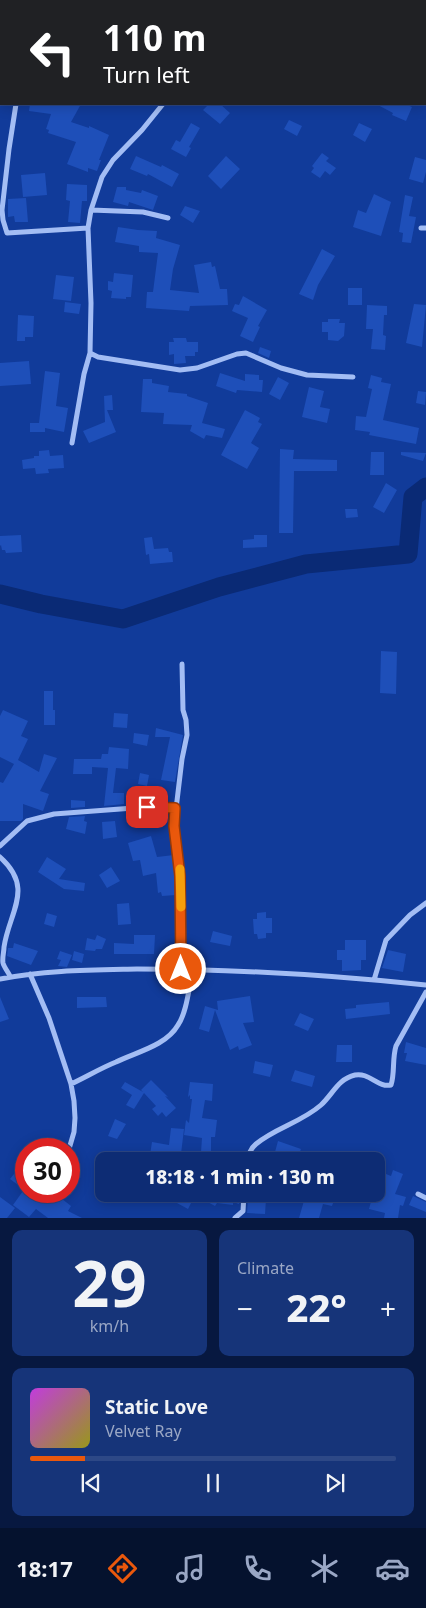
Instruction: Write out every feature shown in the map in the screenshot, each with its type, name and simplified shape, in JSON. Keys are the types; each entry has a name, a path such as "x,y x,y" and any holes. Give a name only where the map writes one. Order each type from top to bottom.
{"street":[{"path":"7,233 2,210 16,105"},
{"path":"72,444 84,374 90,353 91,303 88,228 91,210 102,178 113,160 162,105"},
{"path":"91,210 143,212 168,218"},
{"path":"0,233 88,228"},
{"path":"90,353 98,357 180,370 197,368 237,354 246,353 281,368 307,375 353,377"},
{"path":"181,969 180,876 174,826 175,808 187,734 183,710 182,664"},
{"path":"0,846 27,821 54,814 147,807 175,808"},
{"path":"0,857 14,874 18,888 17,903 7,934 2,962 10,976"},
{"path":"374,980 386,940 410,915 426,903"},
{"path":"0,978 94,970 181,969 283,973 426,985"},
{"path":"71,1084 170,1036 184,1013 193,970"},
{"path":"30,974 49,1018 71,1084 75,1118 72,1138"},
{"path":"250,1152 263,1138 314,1110 347,1078 357,1075 366,1076 381,1084 391,1085 393,1080 393,1056 396,1046 426,992"},
{"path":"418,1194 426,1198"},
{"path":"235,1218 243,1211 244,1202"}],"building":[{"path":"30,105 80,105 71,122 89,128 89,126 109,135 99,160 101,160 97,171 88,168 88,172 67,164 76,142 48,133 49,130 46,129 51,114 29,111"},
{"path":"208,105 221,105 230,113 220,124 203,110"},
{"path":"378,105 407,105 412,107 406,121 392,115 393,113"},
{"path":"289,120 302,126 297,136 284,129"},
{"path":"191,123 200,128 189,147 191,148 186,157 171,149 176,140 180,142"},
{"path":"359,123 372,129 365,142 353,135"},
{"path":"322,153 329,158 326,161 336,168 330,175 325,171 320,178 311,172 314,168 312,166"},
{"path":"136,156 161,167 162,165 179,174 172,187 148,174 147,176 130,169"},
{"path":"226,156 240,169 221,189 208,176"},
{"path":"415,157 426,160 426,172 423,183 409,179"},
{"path":"45,173 47,195 23,197 21,175"},
{"path":"67,184 87,185 87,201 82,201 80,223 68,222 70,201 66,200"},
{"path":"117,187 126,187 126,190 141,193 142,190 158,196 153,210 129,202 128,206 113,202"},
{"path":"374,194 391,202 381,236 353,227 358,210 366,213"},
{"path":"405,195 413,197 409,216 416,217 411,243 402,242 403,233 399,232"},
{"path":"26,198 28,222 15,222 14,216 8,217 8,199"},
{"path":"185,206 200,211 193,223 180,215"},
{"path":"118,227 157,231 156,238 180,245 173,269 170,290 199,293 194,265 211,262 212,267 215,266 220,289 227,289 228,305 190,306 189,311 146,308 147,292 153,292 158,253 139,252 139,246 115,242"},
{"path":"322,249 335,256 318,285 313,300 299,294"},
{"path":"114,273 133,275 131,297 126,297 126,299 111,298 112,291 108,290 108,281 113,282"},
{"path":"56,275 74,277 71,301 53,299"},
{"path":"348,288 362,288 362,305 348,305"},
{"path":"243,296 267,310 258,326 260,327 253,342 240,336 248,318 232,311 235,304 239,305"},
{"path":"65,302 81,304 79,314 64,312"},
{"path":"414,304 426,305 422,347 406,343"},
{"path":"367,305 387,306 387,315 384,315 383,335 386,336 385,350 371,349 373,329 366,329"},
{"path":"18,315 34,316 33,337 25,337 25,341 17,341"},
{"path":"328,319 340,319 339,323 345,323 344,336 338,341 328,340 328,332 322,332 322,322 328,322"},
{"path":"173,338 186,338 187,342 198,342 198,352 195,352 195,356 185,356 186,363 174,364 174,354 169,355 169,342 174,342"},
{"path":"260,347 271,351 269,358 258,353"},
{"path":"29,361 31,384 0,386 0,363"},
{"path":"45,371 60,373 56,406 68,408 64,432 45,428 45,432 30,432 30,423 39,423"},
{"path":"220,373 245,381 245,374 259,375 259,380 263,380 262,392 237,390 236,393 216,386"},
{"path":"371,375 382,378 381,382 391,384 383,420 419,428 416,444 369,435 370,432 355,430 356,416 366,417 372,389 368,388"},
{"path":"278,377 289,383 280,400 269,394"},
{"path":"143,379 152,379 152,383 169,386 168,392 187,394 187,396 208,403 202,423 225,429 222,438 206,435 204,439 190,431 192,425 163,424 164,413 141,412"},
{"path":"309,387 324,391 320,407 330,409 327,423 302,417"},
{"path":"418,391 426,392 425,405 416,403"},
{"path":"112,395 113,410 107,410 116,432 89,443 83,431 105,422 104,396"},
{"path":"245,410 260,418 258,422 262,424 251,443 259,448 247,469 221,455"},
{"path":"280,449 294,450 293,459 337,460 337,471 294,471 293,533 279,533"},
{"path":"49,450 50,456 63,455 64,468 48,469 49,473 36,474 35,468 23,469 22,460 39,456 39,451"},
{"path":"371,452 384,452 384,475 370,475"},
{"path":"401,452 426,453 423,461 401,455"},
{"path":"386,483 397,490 384,513 373,507"},
{"path":"345,509 357,509 358,517 346,518"},
{"path":"21,535 22,552 6,553 5,550 2,550 0,536"},
{"path":"254,535 267,535 267,547 243,548 243,540 254,539"},
{"path":"152,537 154,549 168,548 169,552 172,552 173,562 150,564 149,554 146,555 144,538"},
{"path":"381,651 397,652 396,694 380,693"},
{"path":"44,691 53,691 55,725 44,725"},
{"path":"3,710 28,721 21,736 28,739 18,760 39,772 44,754 57,758 40,791 49,794 43,811 23,804 23,819 21,821 0,821 0,782 3,783 14,764 0,757 0,716"},
{"path":"114,713 128,714 127,728 113,727"},
{"path":"156,728 183,735 175,782 161,780 170,737 155,737"},
{"path":"134,733 149,735 147,746 133,743"},
{"path":"109,747 129,749 128,769 116,768 113,793 124,793 124,804 104,806 108,768 92,767 92,774 73,774 74,759 101,759 102,754 108,754"},
{"path":"140,773 149,775 147,786 138,784"},
{"path":"71,800 85,801 85,807 71,808"},
{"path":"85,816 84,821 87,822 85,834 66,829 69,817"},
{"path":"115,821 117,837 103,839 102,822"},
{"path":"151,836 157,857 174,855 177,876 176,895 162,896 161,892 158,893 156,873 143,876 140,860 133,861 128,843"},
{"path":"47,857 66,869 59,879 85,883 84,891 64,889 38,872"},
{"path":"111,867 120,881 107,888 99,875"},
{"path":"129,903 131,924 118,925 117,904"},
{"path":"266,912 266,918 272,918 272,933 266,933 266,938 258,939 257,934 254,934 253,919 257,919 257,913"},
{"path":"47,913 57,916 54,927 44,924"},
{"path":"213,931 232,936 230,946 210,942"},
{"path":"97,935 106,939 102,949 96,949 95,951 85,950 87,938 95,940"},
{"path":"134,935 155,935 154,954 114,954 114,943 134,944"},
{"path":"345,940 366,940 366,960 361,960 361,970 342,971 342,960 337,960 337,950 345,950"},
{"path":"14,943 38,951 31,965 7,956 8,948 13,948"},
{"path":"388,950 406,954 403,972 382,968"},
{"path":"60,951 72,955 67,967 58,966 61,960 57,959"},
{"path":"74,951 84,954 82,963 72,960"},
{"path":"250,996 254,1022 243,1023 252,1045 239,1050 238,1046 230,1050 215,1010 209,1032 199,1029 205,1006 218,1010 217,1001"},
{"path":"0,997 9,1019 0,1022"},
{"path":"77,997 106,997 107,1007 77,1008"},
{"path":"389,1002 390,1014 346,1019 345,1009 356,1008 356,1005"},
{"path":"300,1013 314,1019 308,1031 294,1025"},
{"path":"406,1042 426,1048 426,1065 405,1061 407,1053 404,1053"},
{"path":"337,1045 352,1045 352,1062 336,1062"},
{"path":"255,1061 273,1065 270,1077 253,1073"},
{"path":"295,1070 315,1076 312,1087 291,1081"},
{"path":"151,1080 176,1108 166,1117 162,1112 158,1116 152,1109 156,1106 144,1093 134,1109 126,1105 132,1095 121,1088 125,1082 143,1092 141,1090"},
{"path":"190,1082 213,1084 212,1101 205,1100 202,1118 217,1120 215,1137 211,1137 211,1152 201,1152 202,1138 184,1135 186,1120 189,1123 192,1099 190,1099 190,1095 188,1097"},
{"path":"115,1119 126,1124 117,1139 108,1136"},
{"path":"171,1128 184,1129 181,1152 150,1152 152,1142 169,1145"},
{"path":"278,1141 301,1149 300,1152 275,1152"},
{"path":"393,1170 403,1174 395,1194 406,1197 403,1206 400,1205 398,1218 384,1218 385,1213 369,1209 371,1202 385,1202 385,1174 391,1176"},
{"path":"15,1173 15,1183 10,1179"},
{"path":"413,1196 426,1202 426,1212 409,1205"},
{"path":"0,1197 15,1208 7,1218 0,1218"},
{"path":"15,1202 67,1203 71,1206 68,1211 82,1218 48,1218 36,1209 29,1217 13,1205"},
{"path":"178,1202 192,1202 188,1209"},
{"path":"208,1202 233,1202 233,1205 217,1203 215,1206"},
{"path":"248,1202 266,1202 265,1214 247,1213"},
{"path":"304,1202 333,1202 332,1206 323,1204 319,1218 299,1218"}],"waterway":[{"path":"0,594 41,604 123,619 219,587 306,564 408,554 413,497 426,487"}],"slow traffic":[{"path":"180,869 181,907"}],"route":[{"path":"147,807 175,808 174,826 182,911 181,969"}]}
